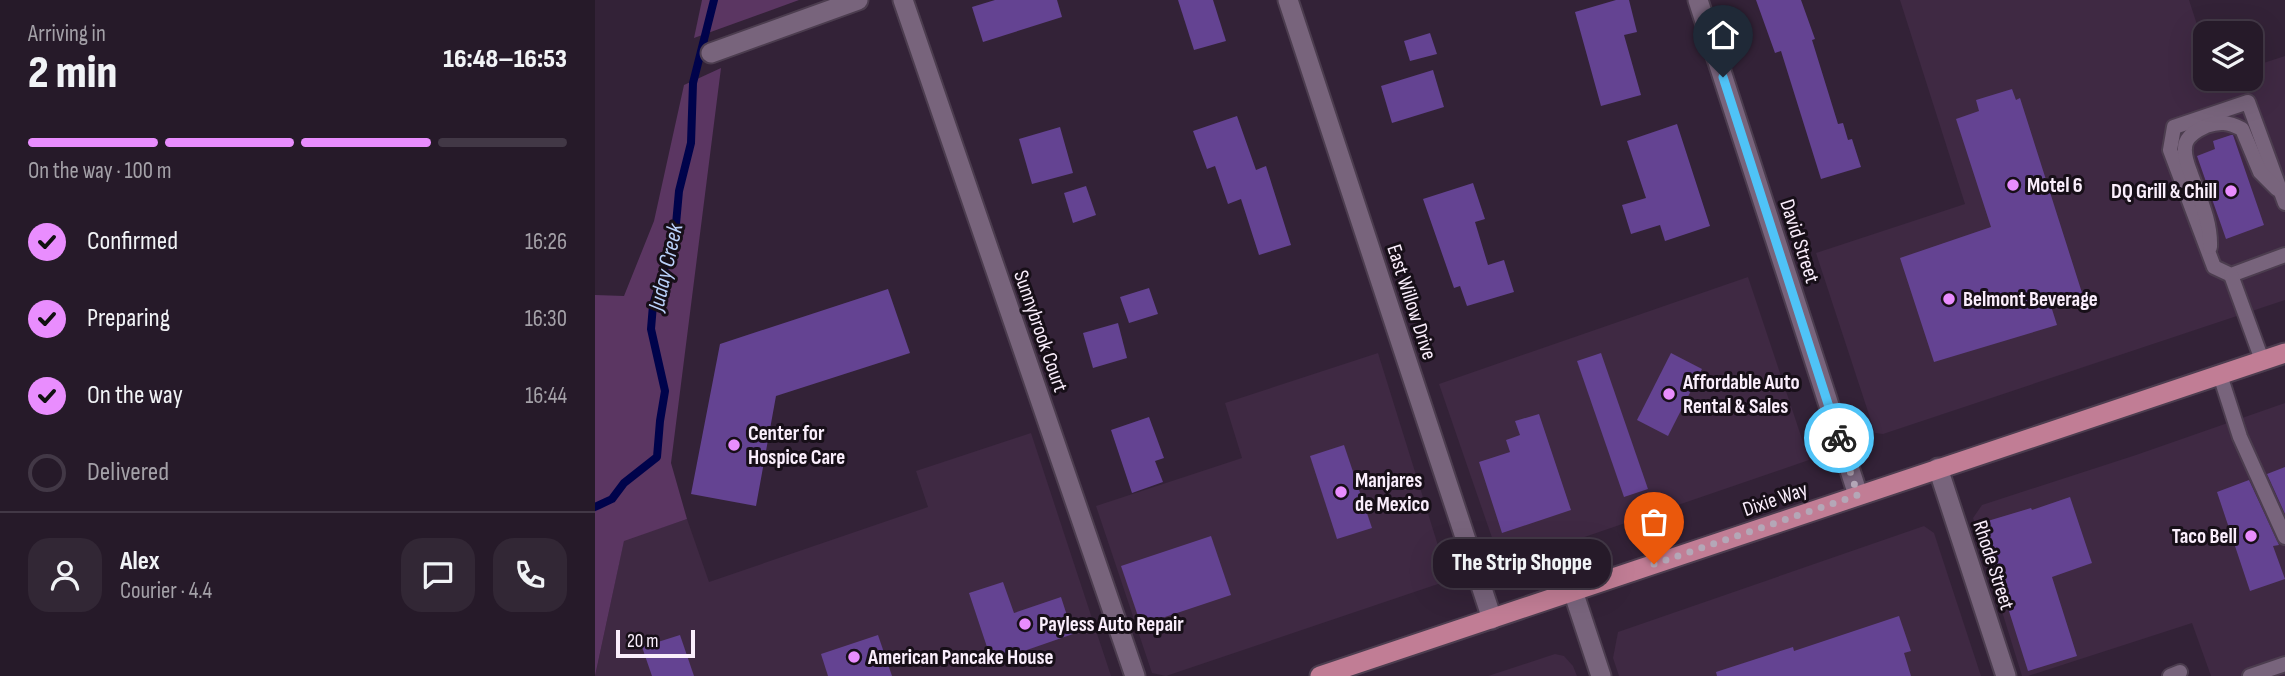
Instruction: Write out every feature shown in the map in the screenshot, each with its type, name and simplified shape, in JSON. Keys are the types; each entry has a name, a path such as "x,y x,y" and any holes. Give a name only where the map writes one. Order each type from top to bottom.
{"main road":[{"name":"Dixie Way","path":"1320,676 1362,669 1492,619 2285,353"}],"street":[{"path":"711,53 858,0"},
{"name":"Sunnybrook Court","path":"903,0 1135,676"},
{"name":"East Willow Drive","path":"1288,0 1492,619"},
{"name":"David Street","path":"1698,0 1858,495"},
{"name":"Rhode Street","path":"1938,468 2006,676"},
{"path":"1573,592 1601,676"}],"lane":[{"path":"2262,360 2231,275 2214,267 2210,258 2171,150 2174,127 2248,102 2283,197"},
{"path":"2210,258 2211,230 2187,163 2184,147 2187,139 2199,129 2218,122 2229,122 2242,129 2260,173 2283,197"},
{"path":"2231,275 2285,255"},
{"path":"2220,375 2240,437 2285,537"},
{"path":"2250,676 2285,664"}],"shaded area":[{"path":"702,0 799,0 694,38"},
{"path":"1900,0 2189,0 2196,21 2193,21 2193,91 2263,91 2263,63 2285,56 2285,300 1883,434 1875,433 1816,253 1965,204"},
{"path":"721,68 671,463 687,519 624,541 595,676 595,295 624,296 654,221 684,85"},
{"path":"1748,277 1809,460 1509,563 1499,558 1439,384"},
{"path":"1378,353 1445,568 1441,583 1166,676 1152,673 1096,506 1242,458 1225,403"},
{"path":"2285,403 2285,676 2211,676 2192,623 2022,676 1973,518 1982,505"},
{"path":"1031,433 1111,676 595,676 624,540 687,519 709,582 928,507 916,471"},
{"path":"1924,526 1934,533 1981,676 1619,676 1613,658 1618,632"},
{"path":"1555,654 1564,656 1577,676 1488,676"}],"building":[{"path":"995,0 1057,0 1062,17 983,42 972,7"},
{"path":"1178,0 1213,0 1226,41 1194,50"},
{"path":"1616,0 1629,0 1637,32 1624,35 1641,95 1601,106 1575,12"},
{"path":"1756,0 1801,0 1815,39 1812,40 1838,124 1843,123 1848,140 1852,139 1861,167 1821,179 1781,51 1775,53"},
{"path":"1430,33 1437,54 1410,61 1404,41"},
{"path":"1433,70 1444,107 1392,123 1381,86"},
{"path":"2012,89 2016,100 2020,98 2083,296 2051,306 2057,325 1934,362 1900,258 1991,227 1956,119 1979,111 1976,100"},
{"path":"1237,116 1256,170 1266,166 1291,245 1259,255 1241,199 1228,204 1215,166 1207,169 1193,131"},
{"path":"1677,124 1710,226 1665,241 1660,225 1631,234 1622,205 1646,198 1627,141"},
{"path":"1060,127 1073,173 1032,184 1019,139"},
{"name":"DQ Grill & Chill","path":"2231,135 2264,225 2226,239 2197,156 2215,149 2213,141"},
{"path":"1473,183 1485,219 1475,222 1488,265 1504,260 1514,292 1467,306 1460,286 1454,288 1423,199"},
{"path":"1086,186 1096,215 1073,223 1064,193"},
{"path":"1149,288 1158,314 1129,323 1120,297"},
{"name":"Center for Hospice Care","path":"888,289 910,353 776,396 756,506 691,494 720,344"},
{"path":"1118,323 1127,358 1093,368 1083,333"},
{"path":"1601,353 1648,489 1624,497 1577,361"},
{"name":"Affordable Auto Rental & Sales","path":"1671,353 1702,369 1668,436 1637,420"},
{"path":"1539,414 1571,510 1502,533 1479,462 1510,452 1506,440 1520,435 1515,421"},
{"path":"1149,417 1164,458 1155,461 1163,482 1132,493 1111,430"},
{"name":"Manjares de Mexico","path":"1344,445 1372,528 1337,539 1310,456"},
{"path":"2285,467 2285,514 2267,474"},
{"name":"Taco Bell","path":"2249,480 2279,545 2273,546 2285,579 2250,591 2217,492"},
{"path":"2070,497 2092,563 2052,577 2077,656 2028,671 1981,523"},
{"path":"1211,536 1231,595 1141,625 1121,566"},
{"name":"Payless Auto Repair","path":"1003,582 1014,613 1061,597 1073,634 992,662 969,593"},
{"path":"1899,616 1911,651 1904,653 1911,676 1717,676 1716,672 1793,647 1794,651"},
{"path":"680,635 694,676 652,676 642,647"},
{"name":"American Pancake House","path":"878,635 892,676 828,676 821,654"}],"waterway":[{"name":"Juday Creek","path":"595,507 612,499 624,483 657,457 665,391 651,329 653,305 675,235 679,191 691,143 693,83 714,0"}],"way so far":[{"path":"1654,564 1858,495 1839,438"}],"place":[{"name":"Motel 6","path":"2013,185"},
{"name":"DQ Grill & Chill","path":"2231,191"},
{"name":"Belmont Beverage","path":"1949,299"},
{"name":"Affordable Auto Rental & Sales","path":"1669,394"},
{"name":"Center for Hospice Care","path":"734,445"},
{"name":"Manjares de Mexico","path":"1341,492"},
{"name":"Taco Bell","path":"2251,536"},
{"name":"The Strip Shoppe","path":"1654,564"},
{"name":"Payless Auto Repair","path":"1025,624"},
{"name":"American Pancake House","path":"854,657"}],"route":[{"path":"1723,77 1839,438"}]}
